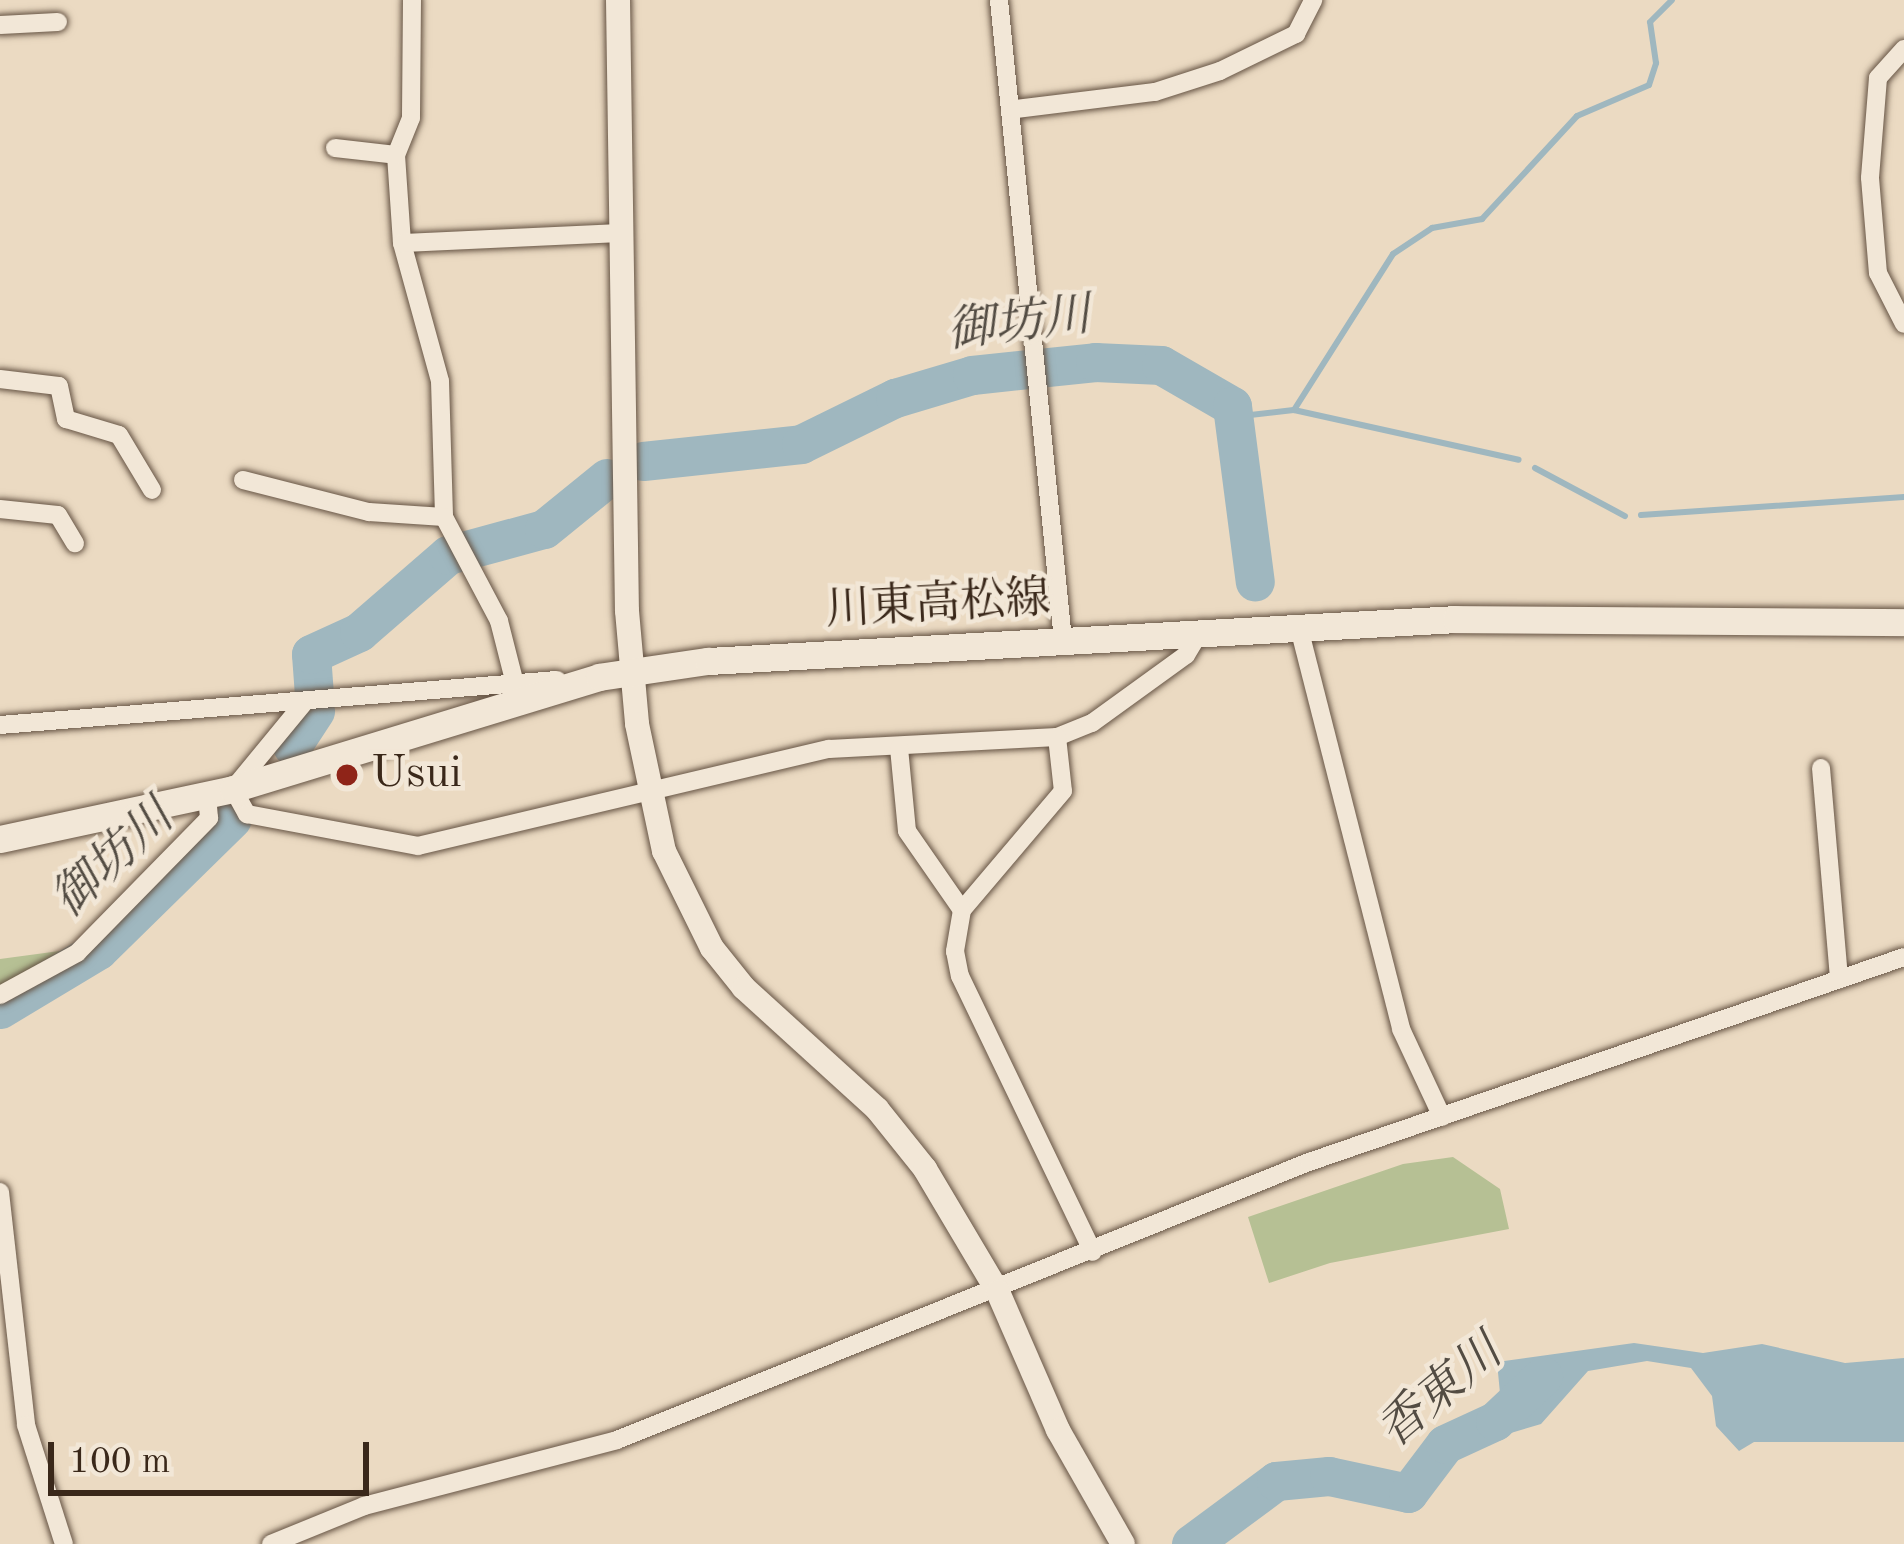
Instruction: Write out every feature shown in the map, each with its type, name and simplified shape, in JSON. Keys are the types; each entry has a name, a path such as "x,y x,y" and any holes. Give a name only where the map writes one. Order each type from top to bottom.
{"main road":[{"name":"川東高松線","path":"0,839 220,792 598,677 634,671 1063,640 1456,619 1904,622"}],"street":[{"path":"412,0 412,118 396,155 402,243 440,381 444,518 499,621 515,684"},
{"path":"618,0 634,671 648,790 664,851 712,948 778,1024 877,1109 925,1169 998,1292 1100,1509 1124,1544"},
{"path":"999,0 1016,109 1063,640"},
{"path":"1016,109 1155,92 1220,71 1296,34 1313,0"},
{"path":"0,25 58,22"},
{"path":"1904,49 1879,78 1870,178 1878,273 1904,324"},
{"path":"335,148 396,155"},
{"path":"402,243 510,244 622,233"},
{"path":"0,379 58,386 66,418 118,435 152,490"},
{"path":"243,480 369,512 444,518"},
{"path":"0,509 58,515 75,543"},
{"path":"1299,628 1401,1029 1442,1118"},
{"path":"220,792 247,814 418,846 829,749 1057,737 1092,723 1186,655 1199,633"},
{"path":"0,725 598,677"},
{"path":"0,994 77,952 209,818 220,792 303,704"},
{"path":"962,910 1063,791 1057,737"},
{"path":"899,748 907,831 962,910 960,976 1093,1252"},
{"path":"1821,768 1839,980"},
{"path":"271,1544 364,1506 617,1440 1442,1118 1904,957"},
{"path":"0,1192 26,1425 64,1544"}],"green space":[{"path":"67,950 0,989 0,959"},
{"path":"1453,1157 1500,1189 1509,1229 1330,1263 1269,1283 1248,1217 1403,1164"}],"water":[{"path":"1634,1343 1703,1353 1762,1344 1845,1363 1904,1358 1904,1442 1754,1442 1739,1451 1716,1426 1712,1396 1691,1368 1647,1361 1588,1371 1541,1424 1504,1435 1497,1362"}],"waterway":[{"path":"1233,417 1294,410 1393,254 1432,228 1482,219 1577,116 1649,85 1656,63 1650,22 1672,0"},
{"name":"御坊川","path":"643,461 801,444 895,398 972,375 1095,362 1161,365 1232,406 1255,582"},
{"path":"1294,410 1519,460"},
{"path":"1535,468 1625,516"},
{"name":"御坊川","path":"314,695 311,654 359,632 448,555 544,529 607,478"},
{"path":"1641,515 1904,497"},
{"name":"御坊川","path":"292,746 315,711"},
{"name":"御坊川","path":"0,1009 98,950 232,819"},
{"name":"香東川","path":"1191,1544 1276,1481 1329,1476 1408,1493 1445,1444 1495,1421 1543,1376"}],"place":[{"name":"Usui","path":"347,775"}]}
